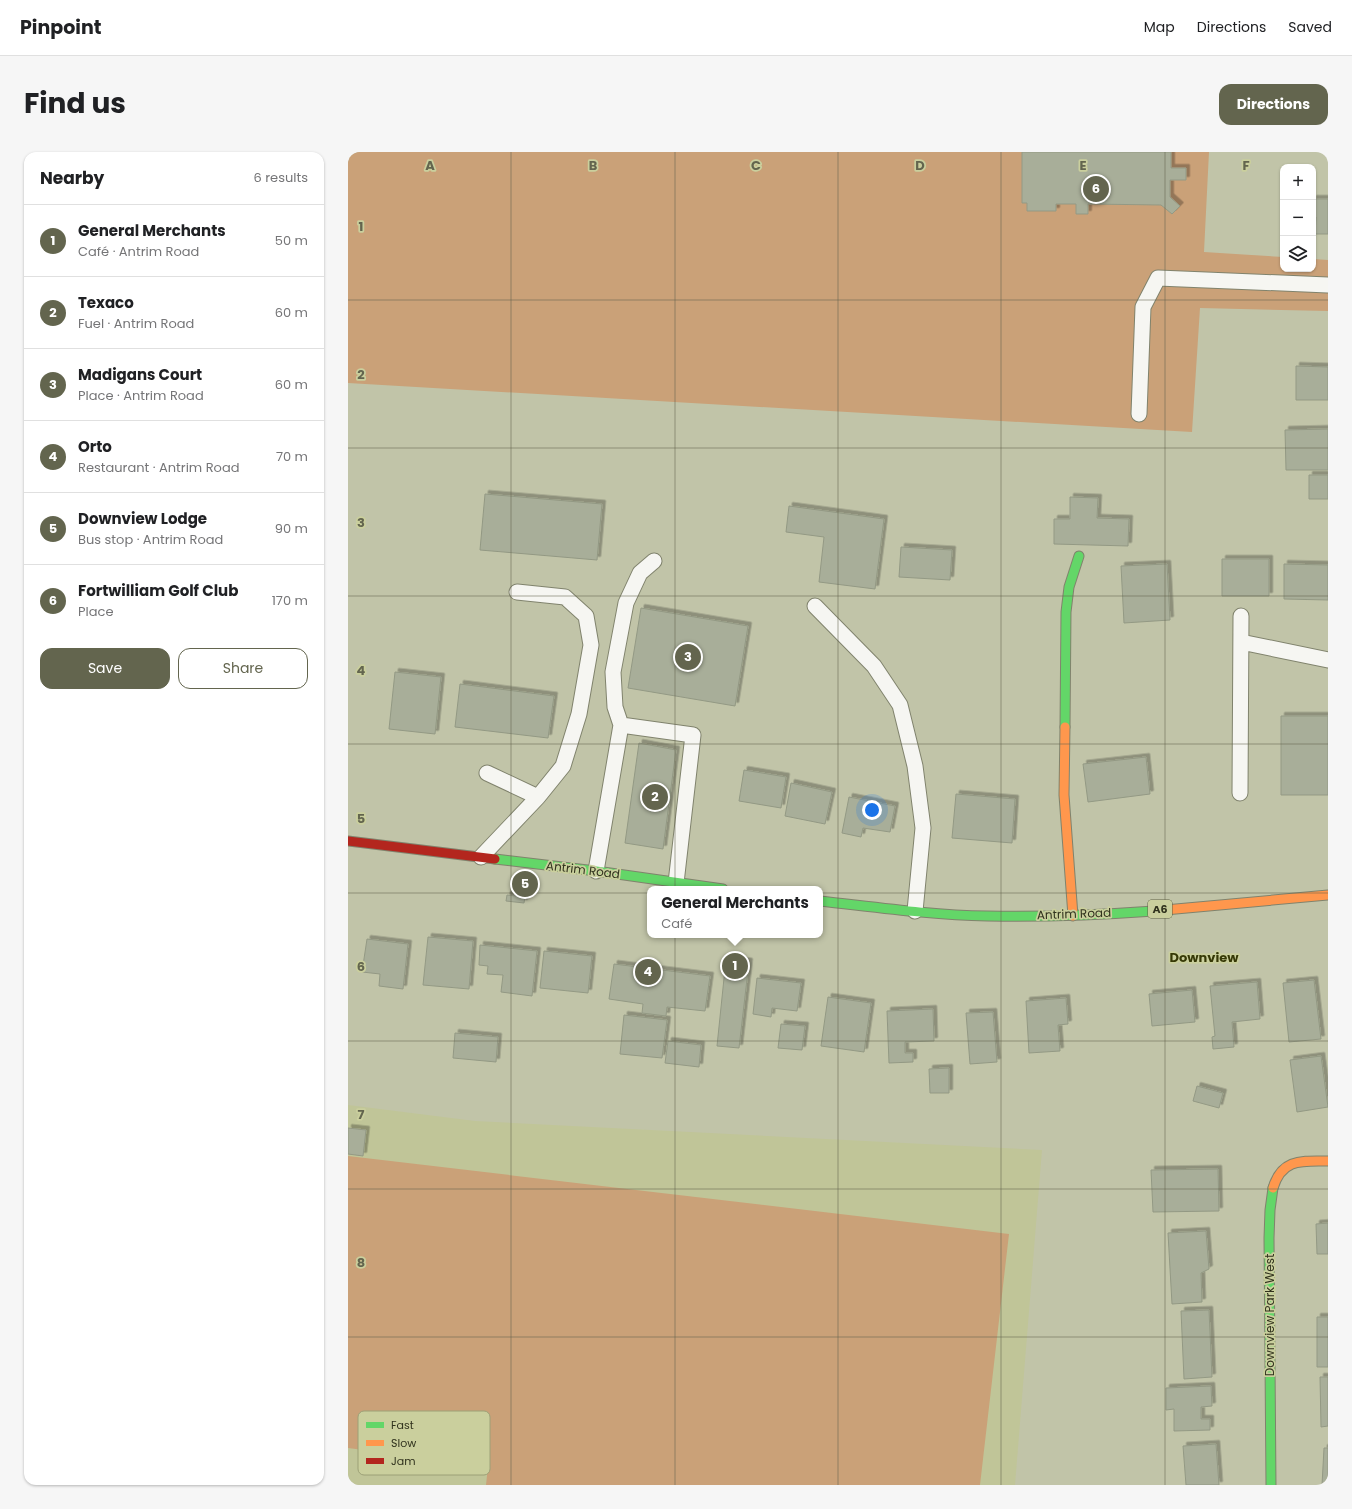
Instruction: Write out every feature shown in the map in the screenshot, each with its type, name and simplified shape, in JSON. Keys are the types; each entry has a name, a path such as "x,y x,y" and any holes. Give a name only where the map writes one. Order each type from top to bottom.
{"main road":[{"path":"1073,916 1064,795 1066,620 1069,587 1079,556"},
{"name":"Antrim Road","path":"348,841 596,871 700,886"},
{"name":"Antrim Road","path":"823,901 915,912 987,916 1073,916 1328,895"},
{"name":"Downview Park West","path":"1271,1485 1270,1200 1276,1179 1284,1167 1301,1161 1328,1162"}],"lane":[{"path":"1138,414 1143,307 1158,278 1328,285"},
{"path":"596,871 621,725 615,707 613,672 626,603 640,573 654,561"},
{"path":"481,858 538,797 563,766 579,714 591,645 586,616 566,597 517,592"},
{"path":"815,606 874,666 900,705 915,766 923,828 915,912"},
{"path":"1240,793 1241,616"},
{"path":"1241,642 1328,660"},
{"path":"621,725 693,735 676,883"},
{"path":"487,773 538,797"}],"shaded area":[{"path":"348,152 1209,152 1204,252 1280,257 1280,272 1316,272 1316,259 1328,260 1328,311 1200,308 1192,432 348,383"},
{"path":"348,1105 475,1121 1042,1150 1015,1485 348,1485"},
{"path":"348,1156 1009,1234 980,1485 486,1485 487,1475 490,1475 490,1411 358,1411 358,1449 348,1448"}],"building":[{"path":"1022,152 1171,152 1171,168 1186,168 1186,180 1170,180 1170,197 1180,206 1172,214 1161,205 1088,204 1088,214 1076,214 1076,204 1056,204 1056,211 1027,211 1027,203 1022,203"},
{"path":"1316,199 1328,199 1328,234 1316,234"},
{"path":"1296,366 1328,367 1328,400 1296,400"},
{"path":"1328,429 1328,470 1286,470 1285,430"},
{"path":"1309,475 1328,475 1328,499 1309,499"},
{"path":"485,494 602,504 597,560 480,550"},
{"path":"1070,497 1098,498 1097,518 1129,519 1128,546 1054,544 1054,519 1070,519"},
{"path":"789,506 884,519 875,589 819,582 824,537 786,532"},
{"path":"901,547 952,550 950,580 899,577"},
{"path":"1222,559 1269,559 1269,596 1222,596"},
{"path":"1167,564 1170,620 1124,623 1121,566"},
{"path":"1284,564 1328,565 1328,600 1284,599"},
{"path":"641,608 748,626 735,706 628,688"},
{"path":"395,672 441,677 435,734 389,729"},
{"path":"460,684 554,696 548,738 455,727"},
{"path":"1281,716 1328,716 1328,795 1281,795"},
{"path":"639,743 676,750 663,849 625,843"},
{"path":"1146,757 1150,794 1088,802 1083,764"},
{"path":"744,770 786,777 781,808 739,801"},
{"path":"791,783 832,792 825,824 785,816"},
{"path":"956,794 1015,799 1012,843 952,838"},
{"path":"849,797 895,806 890,832 863,828 861,837 842,833"},
{"path":"507,895 525,897 524,903 506,901"},
{"path":"428,937 473,941 469,989 423,985"},
{"path":"367,939 408,944 403,989 379,986 380,974 362,972"},
{"path":"480,945 537,951 532,996 501,992 503,975 487,974 488,966 479,965"},
{"path":"544,951 592,956 588,993 540,988"},
{"path":"726,959 749,962 739,1048 717,1046"},
{"path":"614,964 710,976 705,1011 667,1007 666,1016 642,1013 643,1004 609,999"},
{"path":"757,978 801,983 797,1011 772,1008 771,1017 753,1014"},
{"path":"1314,980 1321,1039 1289,1042 1283,983"},
{"path":"1257,982 1260,1019 1232,1022 1234,1047 1213,1049 1212,1037 1215,1036 1210,986"},
{"path":"1192,990 1195,1022 1152,1026 1149,994"},
{"path":"828,997 871,1003 864,1052 821,1046"},
{"path":"1066,998 1068,1024 1058,1025 1060,1051 1029,1053 1026,1001"},
{"path":"933,1009 934,1041 905,1042 905,1053 913,1053 913,1062 889,1063 887,1011"},
{"path":"993,1012 997,1062 970,1064 966,1013"},
{"path":"624,1015 667,1020 662,1058 620,1054"},
{"path":"781,1024 805,1026 802,1050 778,1048"},
{"path":"455,1033 498,1037 496,1062 453,1058"},
{"path":"668,1041 701,1045 699,1067 665,1063"},
{"path":"1321,1056 1328,1107 1297,1112 1290,1060"},
{"path":"949,1068 949,1093 930,1093 929,1069"},
{"path":"1197,1086 1223,1093 1219,1108 1193,1101"},
{"path":"348,1128 366,1130 363,1156 348,1154"},
{"path":"1218,1169 1219,1211 1153,1212 1151,1170"},
{"path":"1328,1223 1328,1254 1317,1254 1316,1224"},
{"path":"1206,1231 1209,1269 1201,1273 1202,1302 1172,1304 1168,1233"},
{"path":"1209,1310 1212,1377 1184,1379 1181,1311"},
{"path":"1317,1317 1328,1317 1328,1367 1317,1367"},
{"path":"1320,1377 1328,1377 1328,1426 1321,1427"},
{"path":"1211,1386 1212,1406 1201,1407 1201,1419 1210,1419 1210,1430 1174,1431 1174,1409 1166,1410 1166,1388"},
{"path":"1216,1444 1219,1485 1186,1485 1183,1446"},
{"path":"1324,1448 1328,1448 1328,1485 1322,1485"}],"traffic: fast":[{"path":"1065,727 1066,612 1069,587 1079,556"},
{"path":"495,859 702,886"},
{"path":"823,901 924,912 987,916 1113,914 1154,911"},
{"path":"1271,1485 1269,1238 1270,1210 1273,1188"}],"traffic: slow":[{"path":"1065,727 1064,795 1073,916"},
{"path":"1154,911 1328,895"},
{"path":"1273,1188 1282,1171 1294,1163 1328,1161"}],"traffic: jam":[{"path":"348,841 495,859"}],"place":[{"name":"Fortwilliam Golf Club","path":"1096,189"},
{"name":"Madigans Court","path":"688,657"},
{"name":"Texaco","path":"655,797"},
{"name":"Downview Lodge","path":"525,884"},
{"name":"General Merchants","path":"735,966"},
{"name":"Orto","path":"648,972"}],"district":[{"name":"Downview","path":"1204,957"}]}
